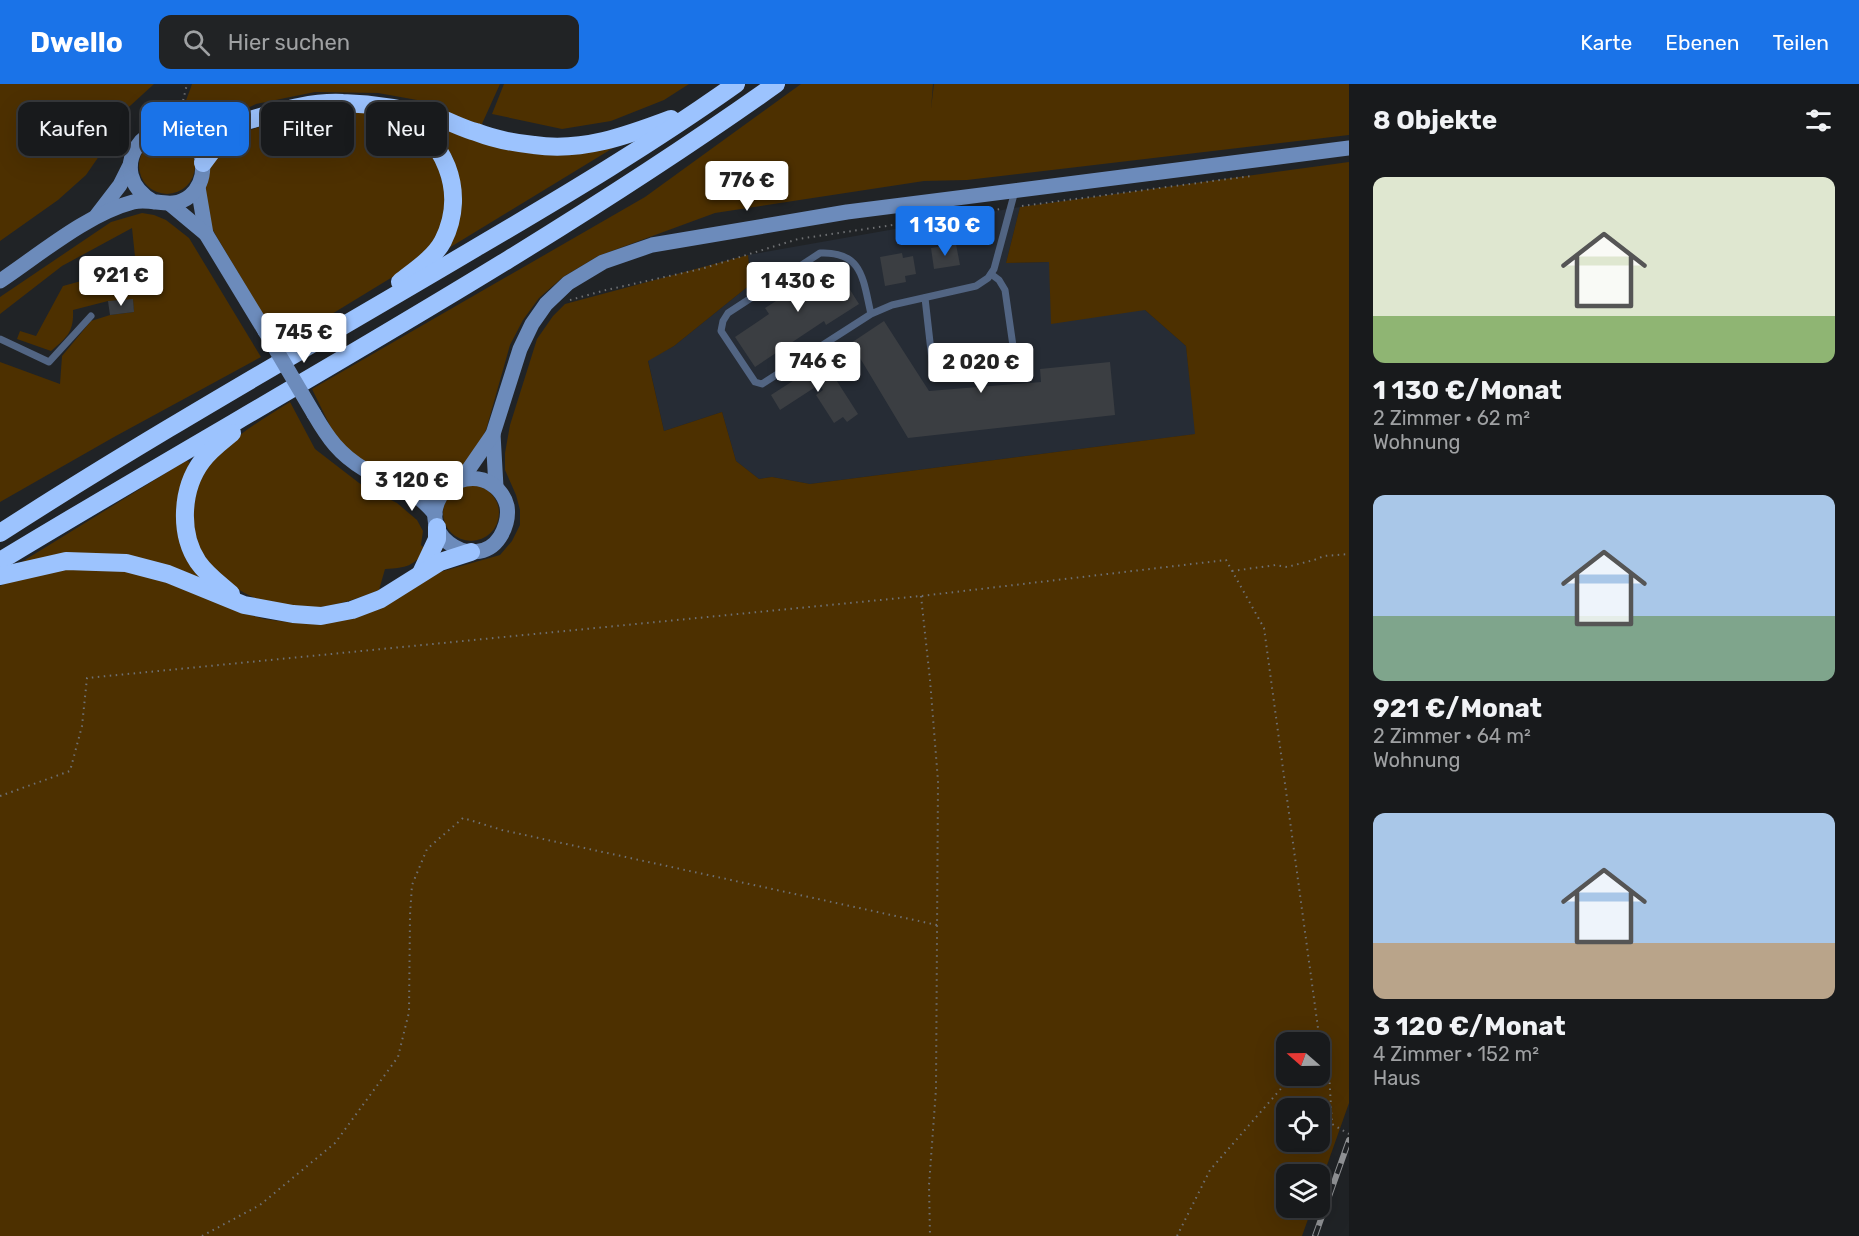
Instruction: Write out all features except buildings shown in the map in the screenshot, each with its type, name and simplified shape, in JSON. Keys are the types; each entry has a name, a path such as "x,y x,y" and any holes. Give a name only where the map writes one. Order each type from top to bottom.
{"highway":[{"path":"0,533 90,475 587,182 736,84"},
{"path":"0,561 128,483 447,298 602,201 776,84"},
{"path":"249,120 303,105 342,103 366,106"},
{"path":"447,122 500,139 535,146 567,147 601,143 706,105"},
{"path":"203,163 208,156"},
{"path":"330,335 427,262 443,242 451,217 453,194 443,156"},
{"path":"244,605 214,580 199,562 191,547 186,531 187,494 193,476 210,451 284,393"},
{"path":"421,573 433,550 436,539 436,521"},
{"path":"0,576 66,561 126,563 168,574 244,605 293,614 321,616 352,610 381,599 445,560 471,552"}],"main road":[{"path":"141,141 132,154 130,165 131,177 136,188 144,197 162,203 206,234"},
{"path":"436,521 436,503 442,493 455,482 493,434 520,350 532,324 546,304 568,283 603,262 662,243 848,212 1349,148"},
{"path":"0,281 97,215 135,202 181,202 198,187 203,163 201,156"},
{"path":"97,215 120,185 130,165"},
{"path":"198,187 206,234 328,440 363,469 407,489 424,501 450,545 460,550 471,552 485,549 498,541 506,528 508,513 505,499 496,487 486,480 474,478 429,491 407,489"},
{"path":"493,434 496,487"}],"lane":[{"path":"871,314 861,273 854,261 834,252 820,253 728,313 721,331 755,382 762,384 871,314 892,305 976,286 991,274 1015,191"},
{"path":"925,298 932,360 938,366 1005,359 1010,355 1013,346 1005,291 999,280 991,274"},
{"path":"0,339 49,362 91,316"}],"path":[{"path":"183,102 187,84"},
{"path":"563,303 606,290 701,269 798,239 1011,207 1258,175"},
{"path":"1232,571 1287,567 1324,556 1349,554"},
{"path":"0,796 70,771 82,726 87,678 921,596 1226,560 1264,628 1319,1032"},
{"path":"921,596 938,781 936,1089 929,1185 930,1236"},
{"path":"202,1236 260,1205 335,1143 398,1057 409,1012 412,885 427,849 463,818 502,830 937,925"},
{"path":"1177,1236 1210,1170 1283,1086"},
{"path":"1330,1086 1332,1124 1349,1134"}],"shaded area":[{"path":"0,84 154,84 129,107 129,102 18,102 18,156 99,156 86,175 58,200 0,241"},
{"path":"192,84 500,84 481,126 447,112 447,102 422,102 378,93 315,92 261,102 249,107 249,102 186,102"},
{"path":"504,84 689,84 664,100 611,121 562,129 492,114"},
{"path":"801,84 933,84 931,109 934,84 1349,84 1349,135 967,180 924,181 715,213 598,256 563,277 539,298 523,320 510,345 486,430 473,456 459,473 441,484 409,482 366,463 334,434 312,389 645,197"},
{"path":"354,111 366,112 366,156 438,156 447,192 440,236 422,259 281,345 211,227 203,192 209,166 218,156 249,156 249,131 261,126 261,156 354,156"},
{"path":"447,129 470,136 618,145 444,251 460,193 452,156 447,150"},
{"path":"141,155 193,156 195,171 190,182 183,189 172,194 162,194 151,189 144,182 139,171"},
{"path":"1349,162 1349,1103 1327,1164 1276,1164 1276,1218 1308,1218 1302,1236 0,1236 0,586 17,578 68,566 101,566 154,576 237,611 264,619 295,623 440,572 500,555 512,541 520,525 520,510 516,495 505,470 505,453 510,425 537,339 553,316 565,304 748,255 751,284 674,346 648,361 664,431 722,412 736,461 759,479 772,477 810,484 1195,434 1186,346 1145,310 1051,324 1049,262 1006,263 1020,207"},
{"path":"1020,207 1006,263 1049,262 1145,310 1186,346 1196,434 810,484 772,477 759,479 736,461 722,412 664,431 648,360 674,346 751,284 748,255"},
{"path":"142,213 166,220 189,238 261,357 0,502 0,362 60,384 62,356 91,321 110,315 134,312 133,300 108,301 73,310 71,329 51,351 17,339 20,331 36,336 63,286 136,266 132,228 62,266 0,314 0,297 111,222"},
{"path":"290,402 315,449 363,486 397,503 417,520 423,531 421,545 426,550 409,565 385,569 379,590 348,601 316,608 294,608 274,604 234,587 205,557 196,538 192,518 195,496 202,475 210,463 254,425"},
{"path":"187,460 192,465 183,490 209,583 169,569 20,563"},
{"path":"471,485 482,487 491,493 497,502 499,513 497,524 491,533 482,539 471,541 460,539 451,533 445,524 443,513 445,502 451,493 460,487"}],"railway":[{"path":"1315,1236 1349,1140"}]}
